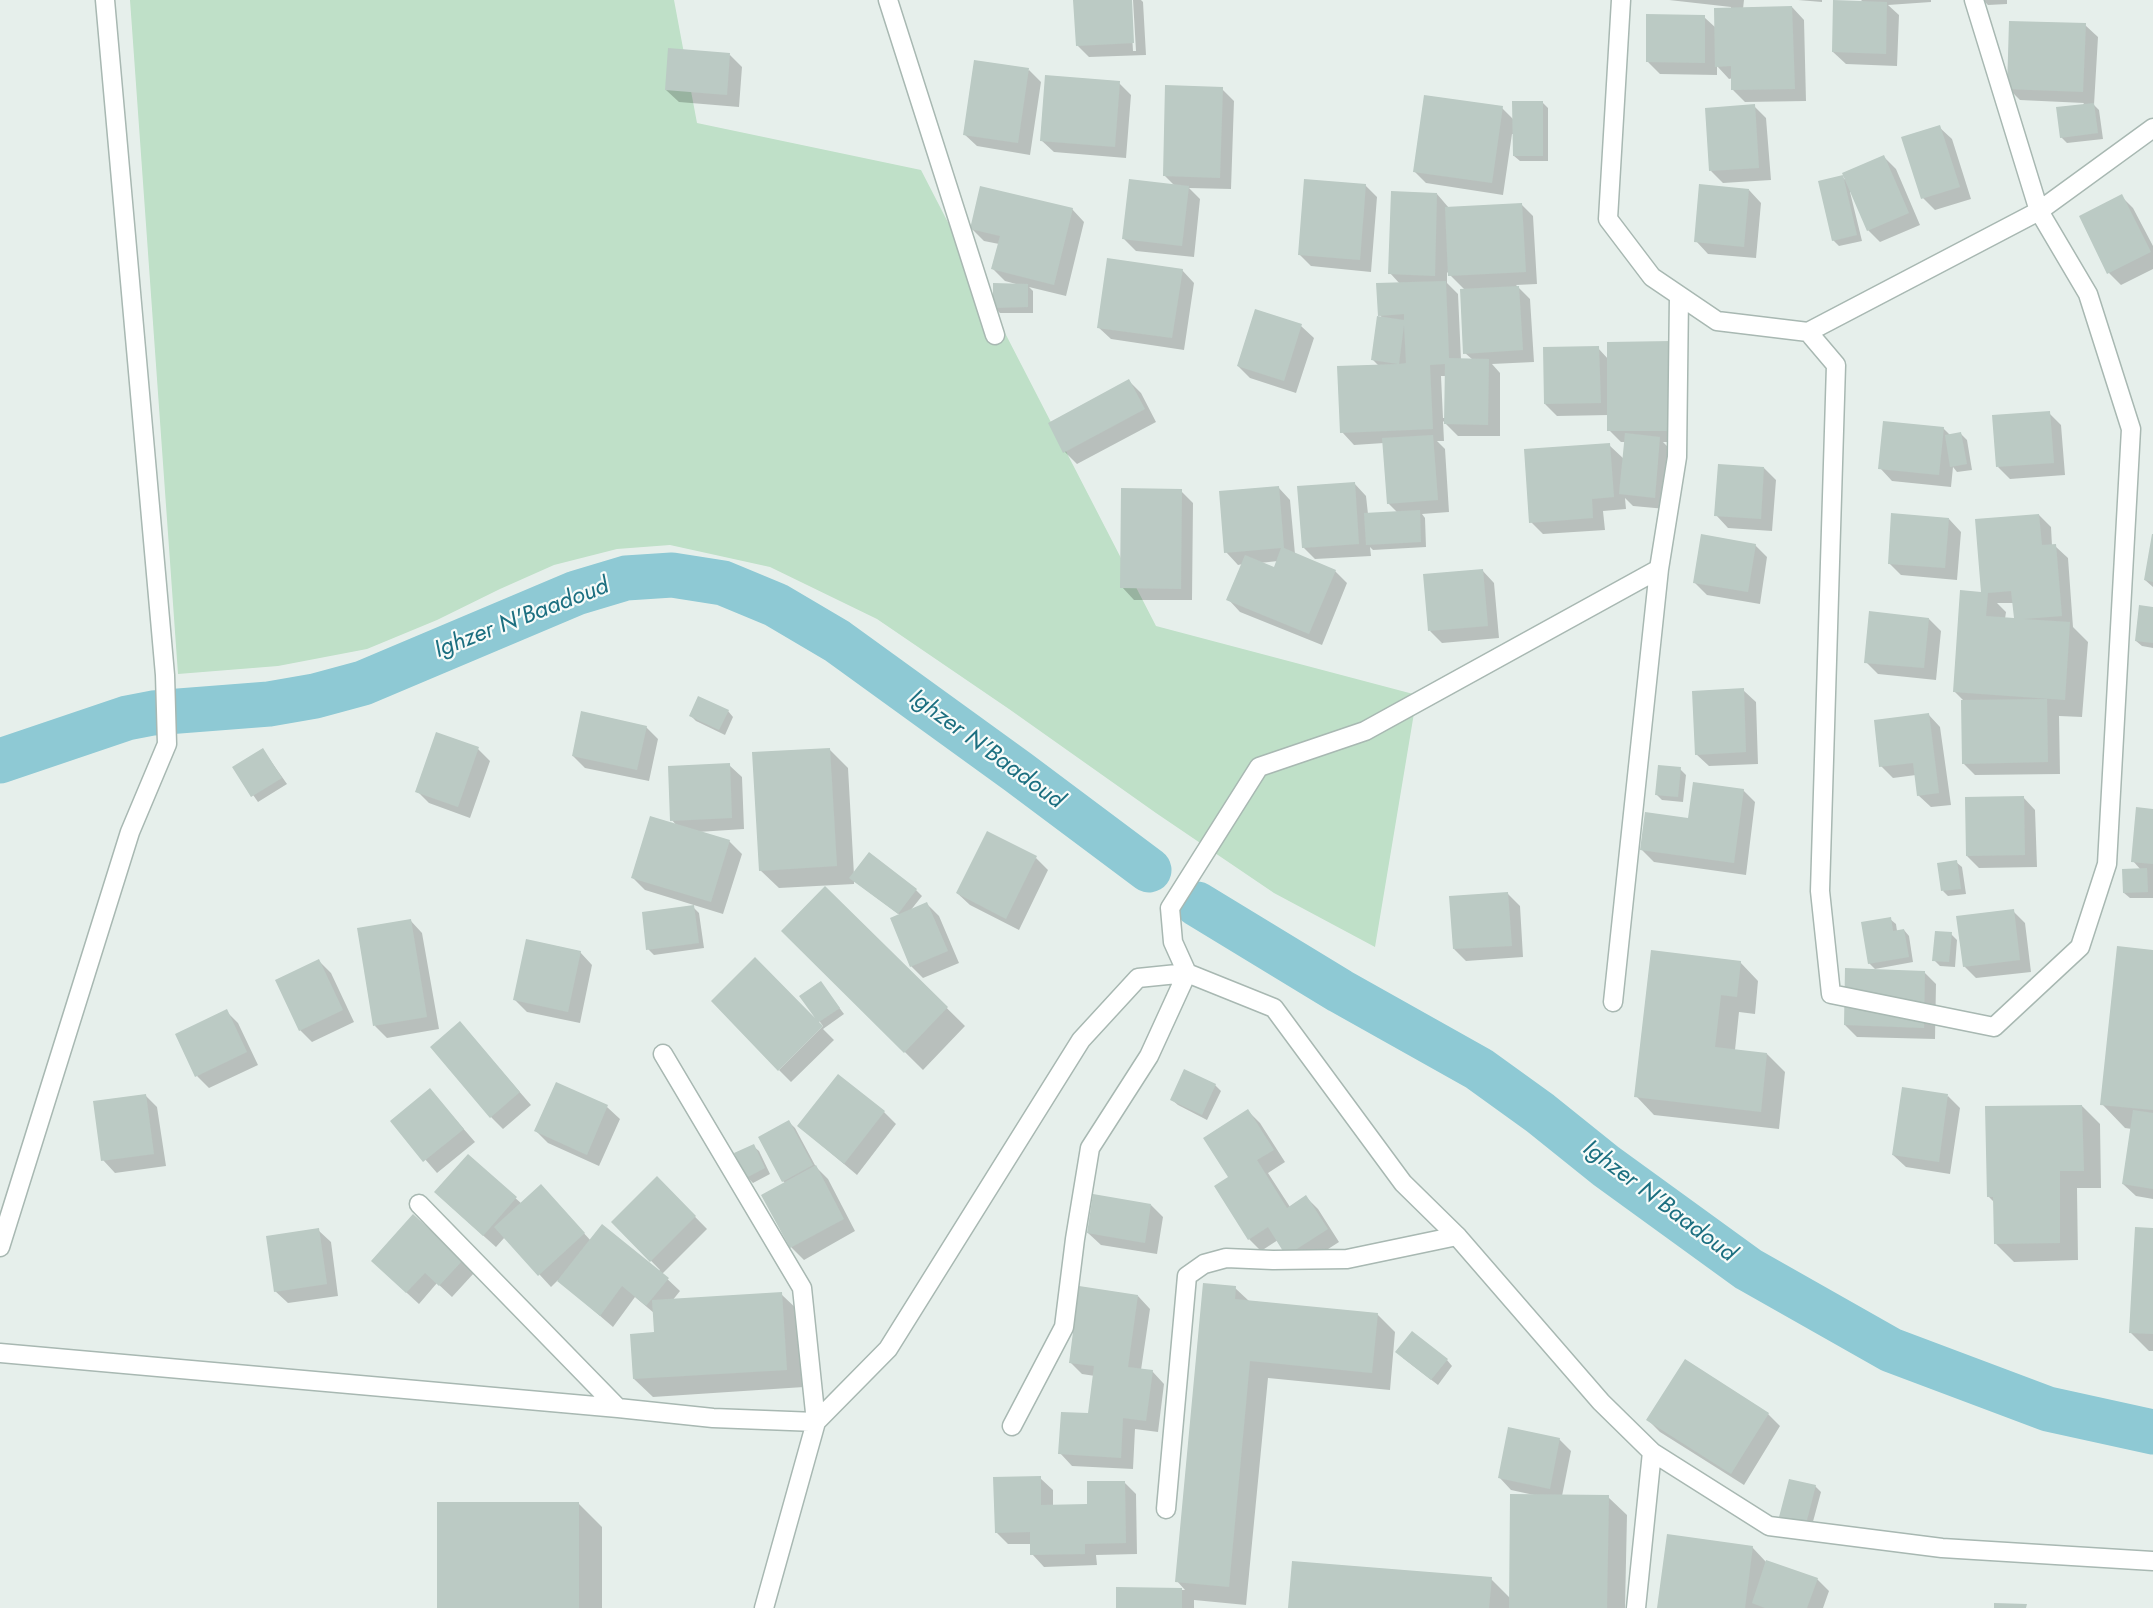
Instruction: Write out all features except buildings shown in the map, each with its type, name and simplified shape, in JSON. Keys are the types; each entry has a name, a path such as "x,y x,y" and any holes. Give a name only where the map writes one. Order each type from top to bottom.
{"street":[{"path":"0,1247 130,832 167,744 165,675 105,0"},
{"path":"888,0 994,336"},
{"path":"1621,0 1608,219 1652,277 1717,321 1808,332 2039,212 2153,128"},
{"path":"1808,332 1836,365 1820,891 1831,994 1994,1027 2080,947 2106,864 2132,429 2088,294 2039,212 1974,0"},
{"path":"1613,1002 1659,568 1677,456 1679,296"},
{"path":"1012,1426 1064,1327 1090,1148 1149,1056 1187,973 1173,942 1170,908 1259,767 1365,731 1659,568"},
{"path":"0,1353 713,1418 816,1422 888,1349 1081,1040 1138,978 1187,973 1274,1008 1403,1183 1457,1236 1601,1402 1652,1452 1769,1526 1942,1548 2153,1561"},
{"path":"663,1054 802,1288 816,1422 764,1608"},
{"path":"419,1204 618,1408"},
{"path":"1166,1509 1187,1276 1204,1264 1226,1258 1347,1259 1457,1236"},
{"path":"1636,1608 1652,1452"}],"green space":[{"path":"130,0 674,0 697,123 921,170 1156,626 1417,695 1375,947 1274,893 877,619 770,567 670,545 617,549 554,565 437,620 367,649 278,666 178,674"}],"waterway":[{"name":"Ighzer N'Baadoud","path":"0,761 127,718 153,713 269,704 315,696 363,683 576,593 626,578 672,575 723,583 776,605 837,641 1149,870"},
{"name":"Ighzer N'Baadoud","path":"1197,904 1340,991 1479,1069 1540,1113 1606,1166 1748,1269 1891,1350 2048,1409 2153,1432"}]}
